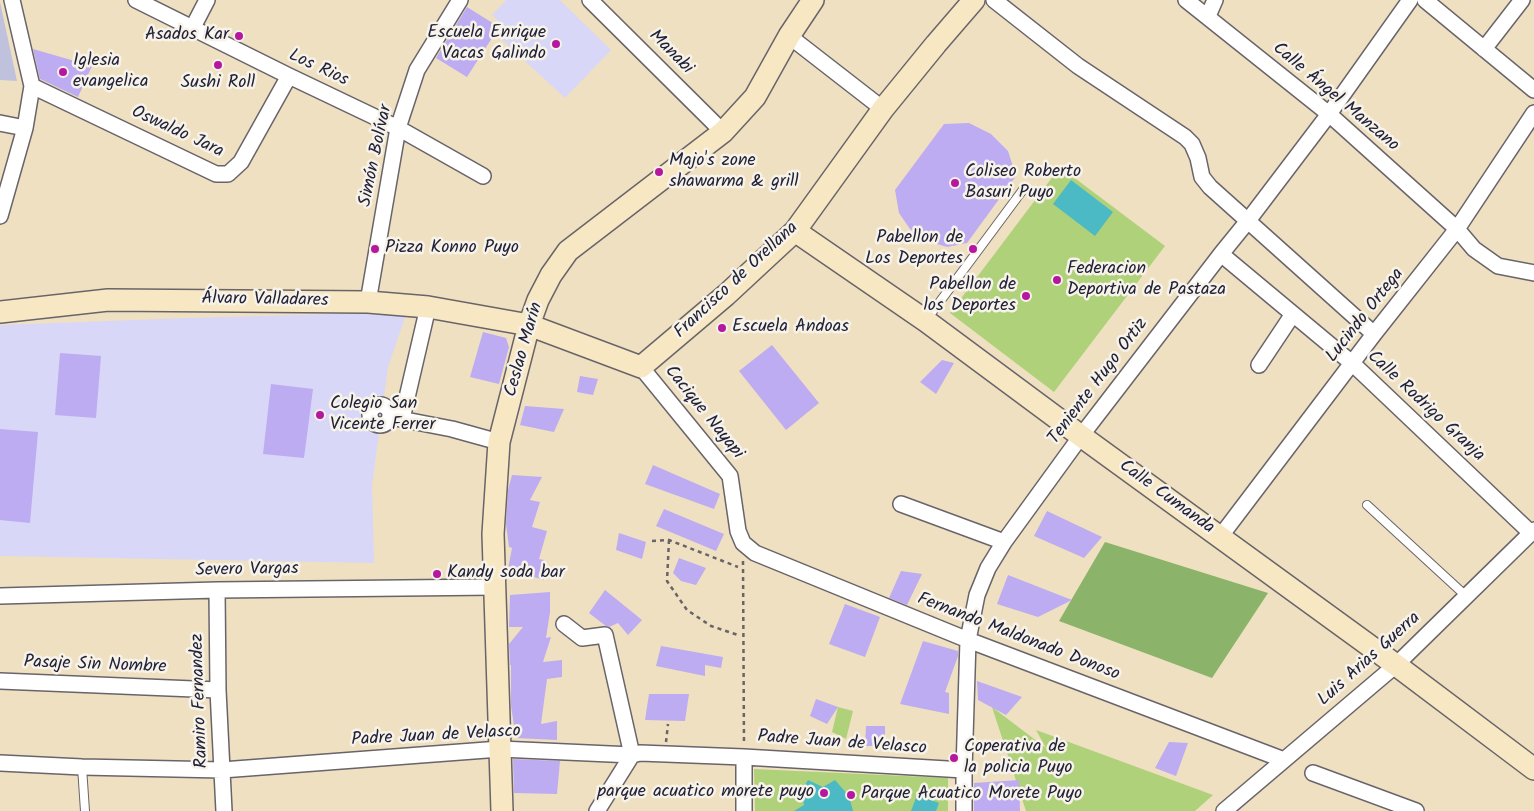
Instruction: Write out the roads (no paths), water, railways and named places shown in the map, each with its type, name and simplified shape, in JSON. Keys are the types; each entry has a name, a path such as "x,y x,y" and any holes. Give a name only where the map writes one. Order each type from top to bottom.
{"street":[{"path":"0,216 25,128 32,86 12,0"},
{"name":"Los Rios","path":"136,0 398,128 482,176"},
{"path":"192,29 207,0"},
{"name":"Simón Bolívar","path":"368,302 398,128 417,70 460,0"},
{"name":"Manabi","path":"590,0 723,132"},
{"name":"Ceslao Marín","path":"502,811 493,534 499,442 529,325 538,300 551,275 568,251 723,132 755,97 789,36 813,0"},
{"name":"Francisco de Orellana","path":"641,367 726,295 795,231 883,109 974,0"},
{"path":"994,0 1078,66 1185,137 1192,144 1198,158 1202,177 1210,187 1374,334"},
{"name":"Calle Ángel Manzano","path":"1186,0 1328,114 1457,230 1474,249 1498,266 1534,273"},
{"path":"1208,16 1215,0"},
{"name":"Teniente Hugo Ortiz","path":"964,811 968,640 977,595 988,568 1004,542 1081,436 1247,222 1410,0"},
{"path":"1425,0 1534,90"},
{"path":"1484,49 1522,0"},
{"path":"789,36 883,109"},
{"name":"Oswaldo Jara","path":"32,86 216,174 228,174 241,162 289,76"},
{"name":"Lucindo Ortega","path":"1220,537 1374,334 1457,230 1534,113"},
{"path":"0,122 25,128"},
{"name":"Calle Cumanda","path":"795,231 926,321 1396,665 1534,769"},
{"name":"Calle Rodrigo Granja","path":"1221,254 1353,364 1533,532"},
{"name":"Álvaro Valladares","path":"0,312 108,300 368,302 428,306 529,325"},
{"path":"428,306 396,418 499,442"},
{"path":"1259,365 1293,314"},
{"path":"529,325 641,367"},
{"name":"Cacique Nayapi","path":"641,367 730,476 738,531 743,544"},
{"path":"900,504 1004,542"},
{"name":"Luis Arias Guerra","path":"1224,811 1396,665 1533,532"},
{"name":"Fernando Maldonado Donoso","path":"743,544 755,553 968,640 1284,760"},
{"name":"Severo Vargas","path":"0,596 217,590 495,587"},
{"name":"Ramiro Fernandez","path":"217,590 218,690 224,811"},
{"path":"564,624 582,638 605,635 632,754 598,811"},
{"name":"Pasaje Sin Nombre","path":"0,681 218,690"},
{"name":"Padre Juan de Velasco","path":"0,763 222,770 500,749 744,757 964,770"},
{"path":"744,757 744,811"},
{"path":"1313,773 1416,811"}],"lane":[{"path":"926,321 1025,187"},
{"path":"1367,505 1466,596"},
{"path":"82,767 85,811"}],"water":[{"path":"1071,180 1113,212 1095,236 1053,204"},
{"name":"parque acuatico morete puyo","path":"808,780 823,787 835,780 849,796 853,811 794,811 804,805 801,791"},
{"path":"917,795 939,803 936,811 911,811"}],"place":[{"name":"Asados Kar","path":"239,36"},
{"name":"Escuela Enrique Vacas Galindo","path":"556,44"},
{"name":"Sushi Roll","path":"218,65"},
{"name":"Iglesia evangelica","path":"63,72"},
{"name":"Majo's zone shawarma & grill","path":"659,172"},
{"name":"Coliseo Roberto Basuri Puyo","path":"955,183"},
{"name":"Pizza Konno Puyo","path":"375,249"},
{"name":"Pabellon de Los Deportes","path":"973,249"},
{"name":"Federacion Deportiva de Pastaza","path":"1057,280"},
{"name":"Pabellon de los Deportes","path":"1026,296"},
{"name":"Escuela Andoas","path":"722,328"},
{"name":"Colegio San Vicente Ferrer","path":"320,415"},
{"name":"Kandy soda bar","path":"437,574"},
{"name":"Coperativa de la policia Puyo","path":"954,758"},
{"name":"parque acuatico morete puyo","path":"824,793"},
{"name":"Parque Acuatico Morete Puyo","path":"851,795"}]}
